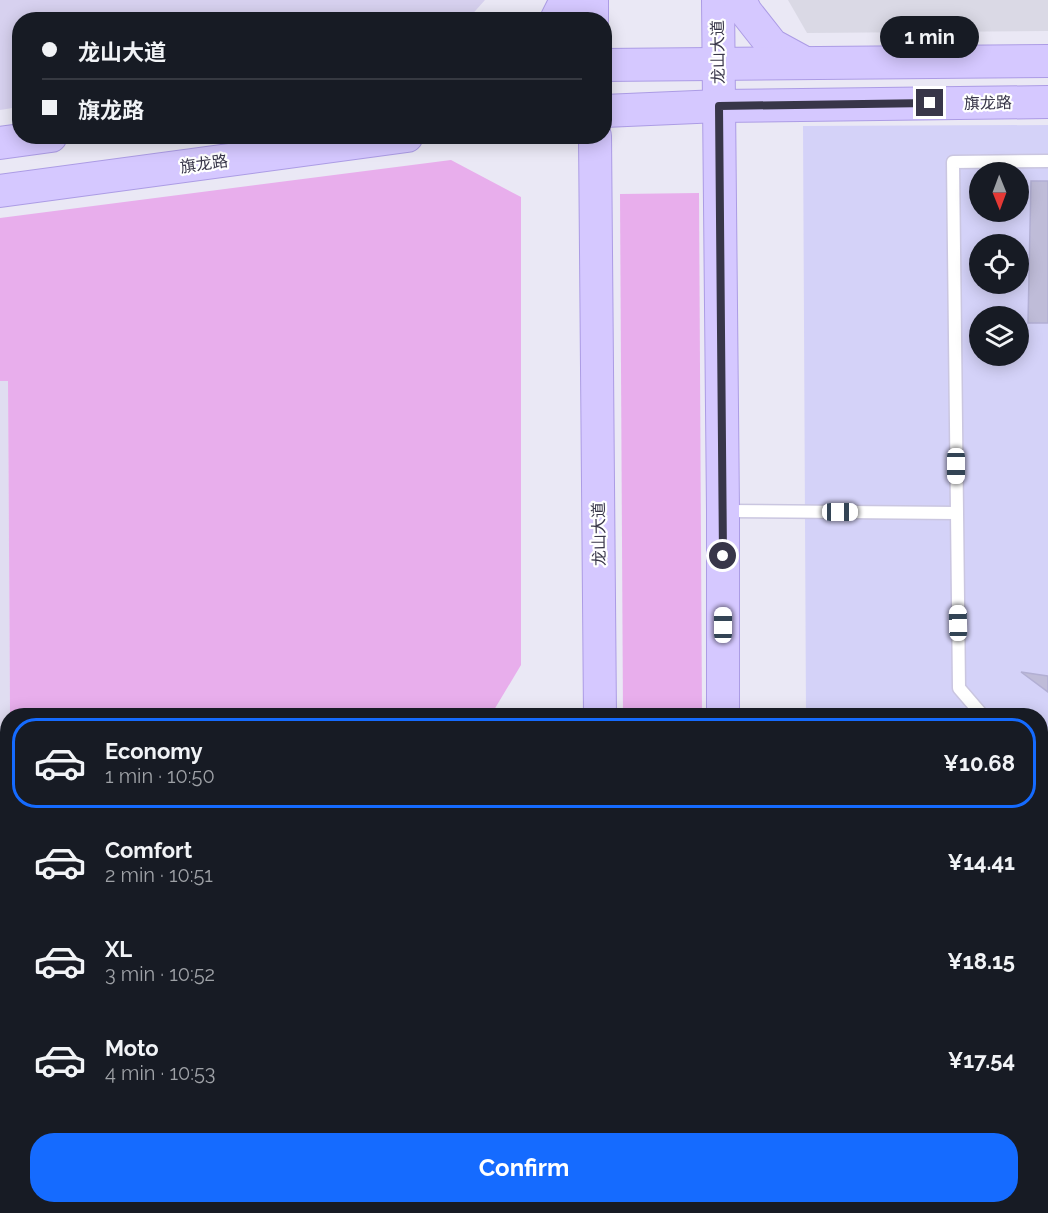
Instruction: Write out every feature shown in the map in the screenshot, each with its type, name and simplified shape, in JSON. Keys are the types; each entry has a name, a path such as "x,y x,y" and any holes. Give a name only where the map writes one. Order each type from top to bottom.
{"main road":[{"name":"龙山大道","path":"718,0 723,708"},
{"path":"741,0 746,12 772,45 806,63"},
{"path":"612,64 1048,61"},
{"name":"旗龙路","path":"612,111 719,106 1048,102"},
{"name":"旗龙路","path":"0,191 348,144"},
{"name":"龙山大道","path":"595,144 600,708"}],"lane":[{"path":"976,708 959,688 953,162 1048,161"},
{"path":"723,511 957,513"}],"shaded area":[{"path":"0,0 485,0 474,12 12,12 12,108 0,110"},
{"path":"788,0 1048,0 1048,31 807,33"},
{"path":"1048,125 1048,708 806,708 803,126"},
{"path":"451,160 521,197 521,665 495,708 10,708 8,381 0,381 0,218"},
{"path":"699,193 702,708 623,708 620,194"},
{"path":"0,381 8,381 10,708 0,708"}],"building":[{"path":"1031,181 1048,181 1048,323 1029,323"},
{"path":"1021,672 1048,676 1048,692"}],"route":[{"path":"723,556 719,106 930,103"}]}
